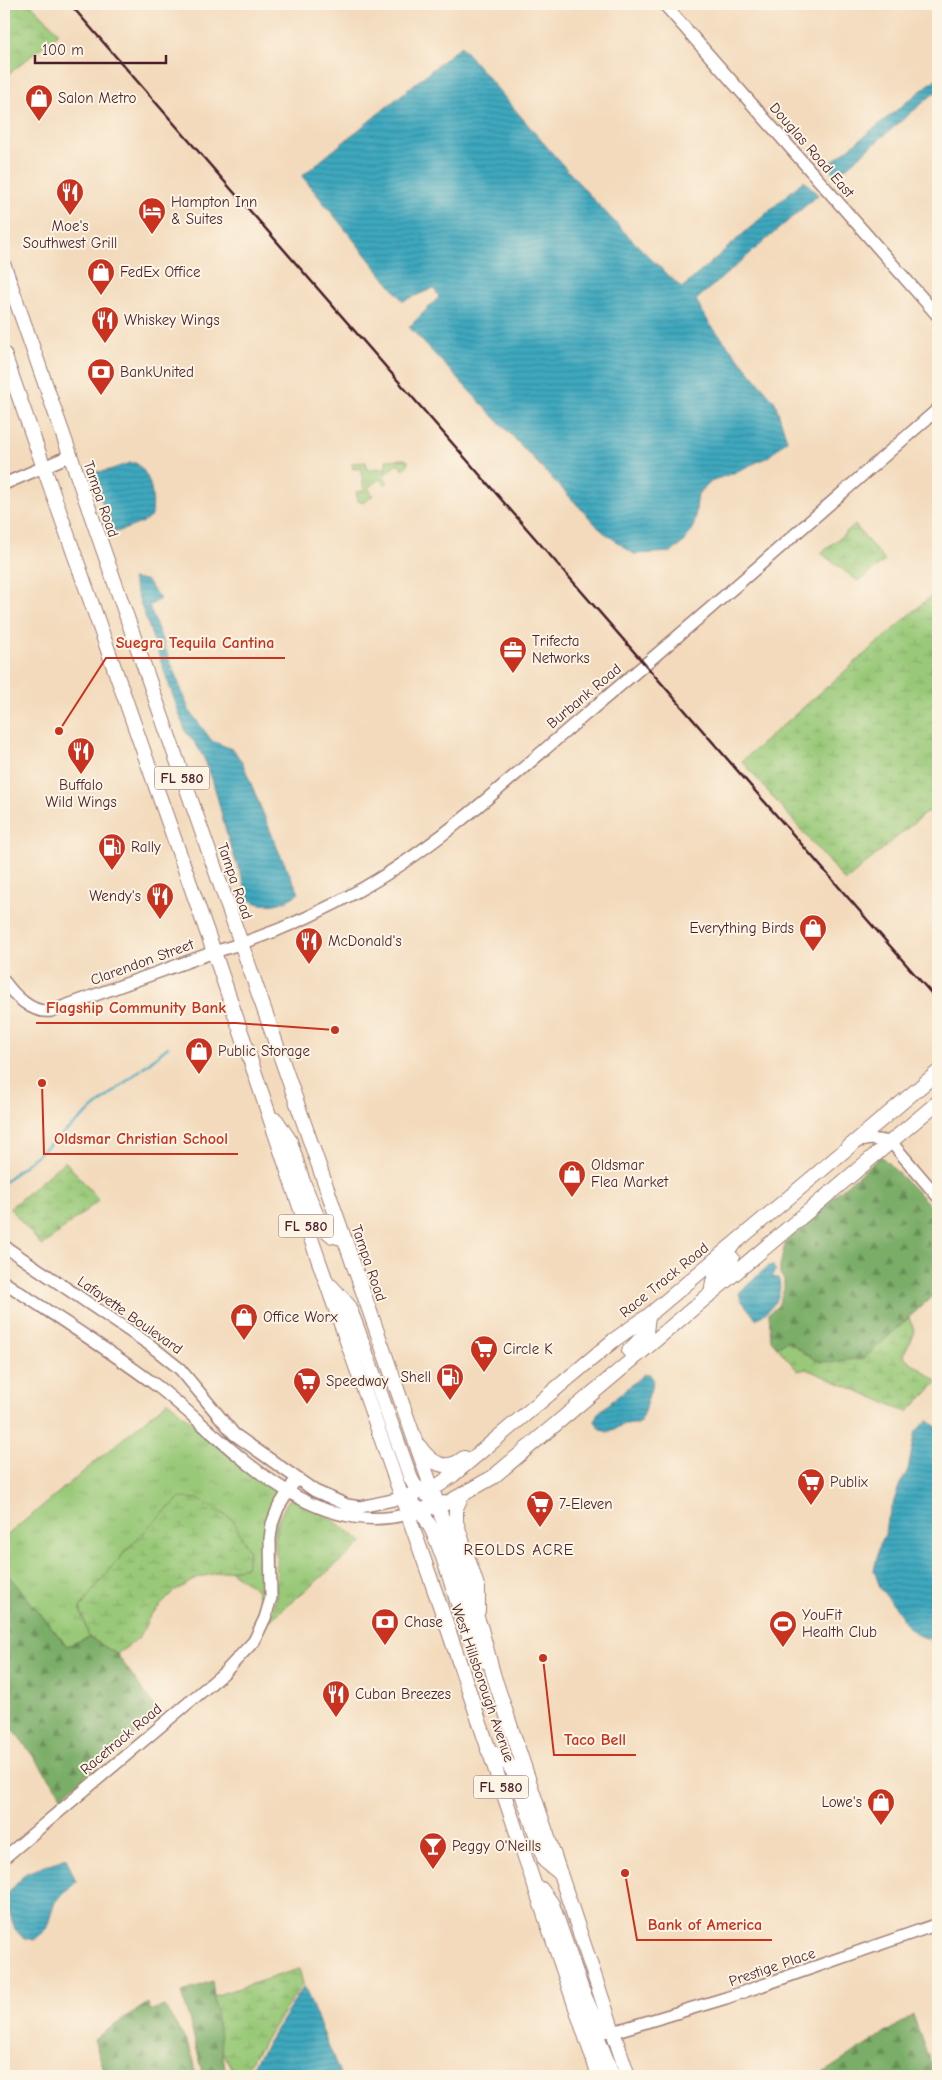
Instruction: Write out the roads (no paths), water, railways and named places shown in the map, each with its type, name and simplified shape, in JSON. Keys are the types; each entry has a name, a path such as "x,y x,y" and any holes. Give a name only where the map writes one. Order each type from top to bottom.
{"main road":[{"name":"Tampa Road","path":"4,266 412,1436 428,1503"},
{"name":"FL 580","path":"4,354 214,952 325,1279 402,1498"},
{"name":"Race Track Road","path":"428,1503 453,1475 614,1340 648,1316 938,1072"},
{"name":"Race Track Road","path":"402,1498 428,1503 462,1497 493,1477 938,1102"},
{"path":"265,1103 290,1141 303,1182 322,1226 333,1236 342,1238"},
{"path":"819,1172 846,1180"},
{"path":"679,1290 690,1287 701,1288 712,1293 712,1280 720,1268 792,1205 804,1185"},
{"path":"325,1279 348,1306 406,1469 415,1486 428,1503 433,1530 471,1639 494,1677"},
{"path":"428,1503 588,1371 648,1316"},
{"path":"648,1316 662,1321 684,1316"},
{"path":"514,1460 536,1428 641,1340 646,1333 648,1316"},
{"path":"412,1436 427,1458 444,1466 459,1462 583,1357 614,1340"},
{"path":"462,1497 456,1508 456,1522 478,1589 478,1621"},
{"name":"West Hillsborough Avenue","path":"402,1498 428,1503"},
{"name":"West Hillsborough Avenue","path":"428,1503 419,1546 599,2076"},
{"name":"West Hillsborough Avenue","path":"428,1503 478,1621 494,1677 628,2076"},
{"path":"488,1750 505,1760 509,1765 517,1779 545,1861 560,1873"},
{"path":"532,1876 552,1904 592,2013 599,2026 613,2032"},
{"path":"580,2019 598,2038 613,2076"}],"street":[{"name":"Douglas Road East","path":"664,4 938,316"},
{"name":"Burbank Road","path":"214,952 240,944 284,926 365,887 448,830 622,685 938,409"},
{"path":"4,484 69,456"},
{"name":"Clarendon Street","path":"4,981 29,1006 48,1011 214,952"},
{"path":"855,1142 870,1139 891,1142 938,1197"},
{"name":"Lafayette Boulevard","path":"4,1246 150,1345 180,1369 234,1434 296,1479 329,1499 347,1505 360,1507 402,1498"},
{"path":"4,1282 156,1385 234,1454 315,1506 349,1518 387,1519 428,1503"},
{"path":"289,1491 296,1479"},
{"name":"Racetrack Road","path":"4,1858 225,1672 254,1640 265,1618 271,1598 270,1539 272,1524 278,1508 289,1491"},
{"name":"Prestige Place","path":"613,2032 726,1998 938,1924"}],"water":[{"path":"461,46 595,201 682,288 804,180 818,195 696,300 709,323 775,402 787,440 768,457 713,480 698,494 694,525 685,541 672,552 634,554 602,531 409,327 439,297 434,288 403,301 302,176"},
{"path":"938,77 938,90 836,176 828,165"},
{"path":"130,463 136,463 149,480 153,501 152,516 142,523 114,533 100,497 94,472 106,471"},
{"path":"132,579 146,580 160,599 149,606 189,710 212,741 234,750 243,764 279,852 299,893 287,900 269,905 250,900 229,842 209,769 195,743 186,733"},
{"path":"772,1265 776,1271 772,1277 778,1278 780,1284 778,1297 766,1312 756,1319 741,1300 739,1293 767,1267"},
{"path":"644,1374 650,1374 653,1382 641,1421 637,1424 625,1424 608,1432 601,1430 595,1421 598,1413"},
{"path":"928,1420 938,1428 938,1649 929,1639 919,1636 904,1623 901,1615 880,1588 874,1570 881,1540 885,1535 886,1525 899,1486 908,1470 916,1431"},
{"path":"66,1858 76,1881 55,1902 46,1930 34,1940 22,1937 15,1929 4,1898 26,1873"},
{"path":"304,1986 341,2076 246,2076"}],"waterway":[{"path":"4,1182 168,1047"}],"railway":[{"path":"70,4 938,1001"}],"place":[{"name":"Salon Metro","path":"39,122"},
{"name":"Moe's Southwest Grill","path":"70,216"},
{"name":"Hampton Inn & Suites","path":"152,235"},
{"name":"FedEx Office","path":"101,296"},
{"name":"Whiskey Wings","path":"105,344"},
{"name":"BankUnited","path":"101,396"},
{"name":"Trifecta Networks","path":"513,674"},
{"name":"Suegra Tequila Cantina","path":"59,731"},
{"name":"Buffalo Wild Wings","path":"81,775"},
{"name":"Rally","path":"112,871"},
{"name":"Wendy's","path":"160,920"},
{"name":"Everything Birds","path":"813,952"},
{"name":"McDonald's","path":"309,965"},
{"name":"Flagship Community Bank","path":"335,1030"},
{"name":"Public Storage","path":"199,1075"},
{"name":"Oldsmar Christian School","path":"42,1083"},
{"name":"Oldsmar Flea Market","path":"572,1198"},
{"name":"Office Worx","path":"244,1341"},
{"name":"Circle K","path":"484,1373"},
{"name":"Shell","path":"450,1401"},
{"name":"Speedway","path":"307,1405"},
{"name":"Publix","path":"811,1506"},
{"name":"7-Eleven","path":"540,1528"},
{"name":"Chase","path":"385,1646"},
{"name":"YouFit Health Club","path":"783,1648"},
{"name":"Taco Bell","path":"543,1658"},
{"name":"Cuban Breezes","path":"336,1718"},
{"name":"Lowe's","path":"881,1826"},
{"name":"Peggy O'Neills","path":"433,1870"},
{"name":"Bank of America","path":"625,1873"}],"district":[{"name":"REOLDS ACRE","path":"519,1550"}]}
